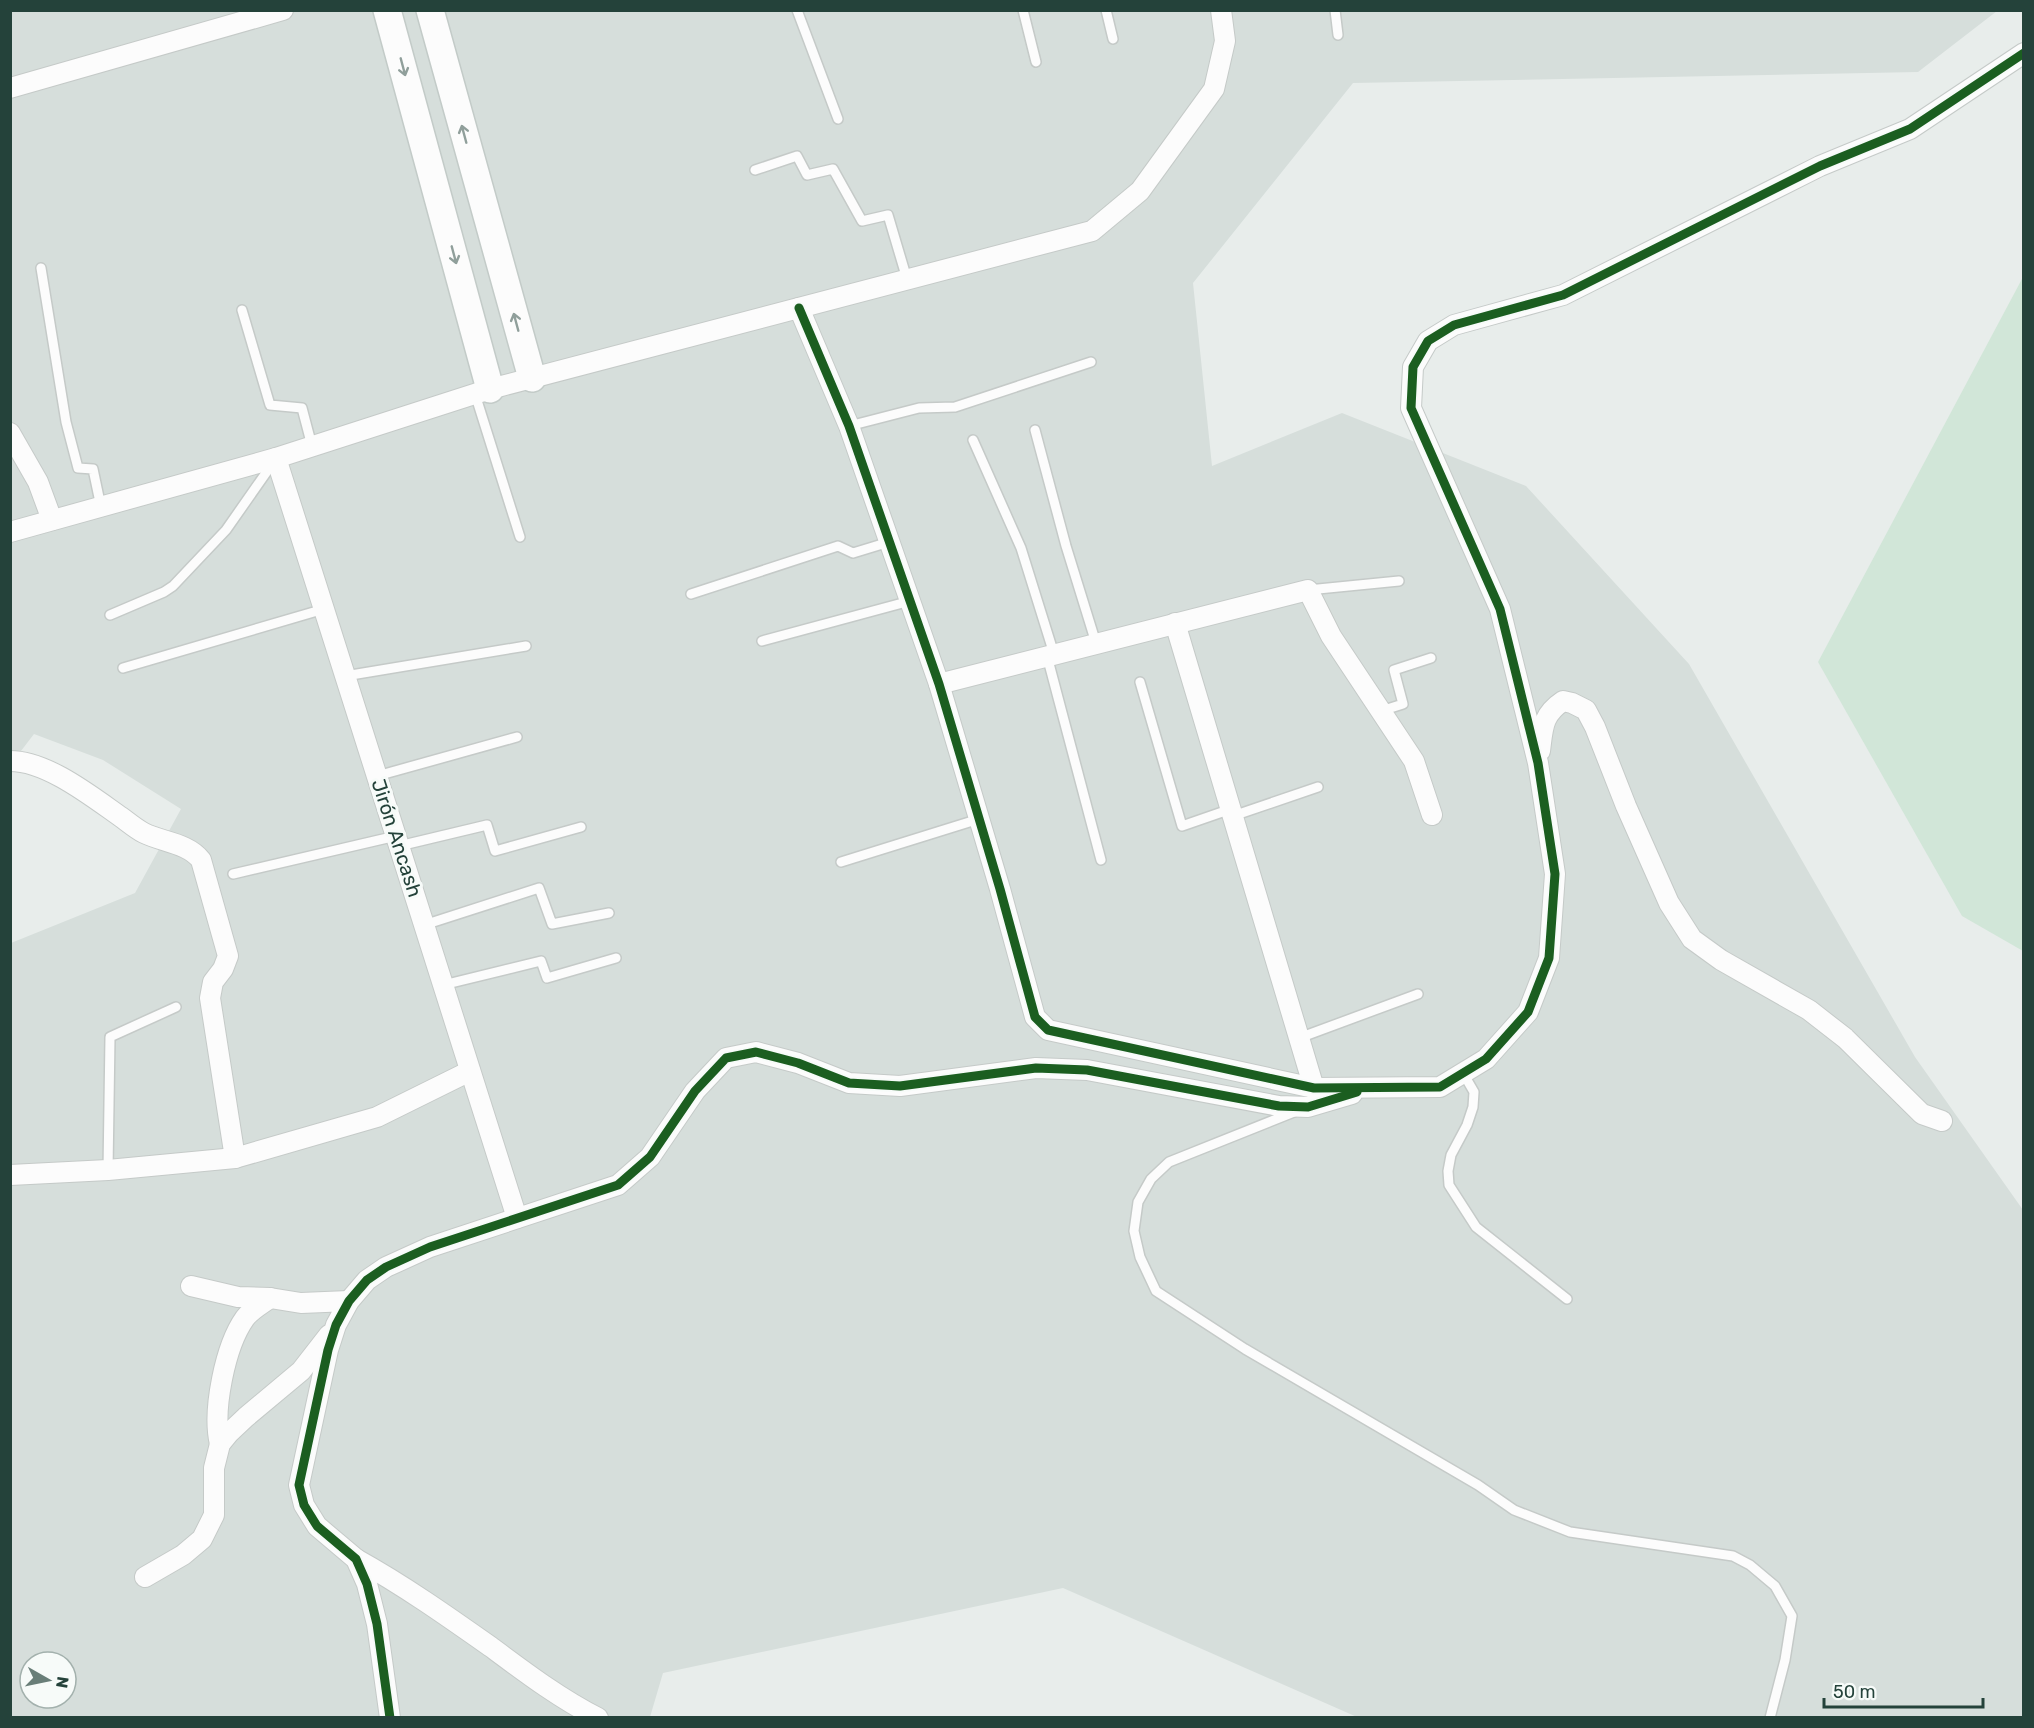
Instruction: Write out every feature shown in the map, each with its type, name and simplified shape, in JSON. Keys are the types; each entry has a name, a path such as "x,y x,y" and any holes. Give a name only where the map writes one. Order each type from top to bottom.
{"street":[{"path":"10,88 283,10"},
{"path":"387,10 483,392"},
{"path":"430,10 531,378"},
{"path":"10,532 276,458 531,378 1092,231 1140,191 1214,89 1225,41 1221,10"},
{"path":"799,308 849,426 939,684 980,819 1035,1017 1048,1030 1314,1088 1440,1087 1486,1059 1528,1012 1549,958 1556,874 1538,763 1500,609 1411,408 1413,367 1428,341 1454,325 1563,295 1820,166 1910,129 2024,53"},
{"path":"10,433 38,482 52,520"},
{"name":"Jirón Ancash","path":"276,458 517,1218"},
{"path":"939,684 1308,590 1331,636 1414,761 1432,815"},
{"path":"1175,623 1314,1088"},
{"path":"1538,763 1544,723 1551,709 1563,701 1586,711 1595,727 1626,806 1669,903 1692,939 1721,960 1809,1010 1845,1038 1922,1114 1942,1121"},
{"path":"10,761 20,761 52,772 143,832 189,850 201,860 228,956 223,969 213,982 210,998 235,1158"},
{"path":"145,1577 183,1556 202,1539 214,1515 214,1468 220,1444 228,1433 301,1371 336,1325 349,1301 367,1280 386,1267 430,1246 618,1185 650,1157 695,1091 726,1058 756,1052 798,1063 849,1083 900,1086 1036,1068 1088,1070 1279,1106 1308,1107 1374,1087"},
{"path":"10,1175 108,1170 235,1158 377,1117 470,1071"},
{"path":"190,1286 238,1297 301,1302 349,1301"},
{"path":"220,1444 217,1430 218,1413 224,1370 234,1339 245,1317 270,1298"},
{"path":"336,1325 299,1485 304,1505 317,1526 356,1559 388,1577 489,1646 545,1688 598,1718"},
{"path":"356,1559 367,1584 377,1624 390,1718"}],"lane":[{"path":"797,10 838,119"},
{"path":"1023,10 1036,62"},
{"path":"1106,10 1113,39"},
{"path":"1335,10 1338,35"},
{"path":"755,170 797,156 807,175 833,169 862,221 888,215 907,279"},
{"path":"41,268 69,434 78,468 93,469 101,507"},
{"path":"242,310 270,405 302,408 312,446"},
{"path":"849,426 919,408 955,407 1091,362"},
{"path":"483,392 520,537"},
{"path":"1035,430 1066,546 1096,643"},
{"path":"973,440 1021,548 1051,655 1101,860"},
{"path":"110,615 173,586 226,530 276,458"},
{"path":"691,594 838,546 853,553 889,542"},
{"path":"1308,590 1399,581"},
{"path":"762,641 910,601"},
{"path":"123,668 324,609"},
{"path":"345,676 526,646"},
{"path":"1380,712 1403,704 1394,670 1431,658"},
{"path":"1140,682 1182,826 1318,787"},
{"path":"377,776 517,737"},
{"path":"841,862 980,819"},
{"path":"233,874 487,825 495,851 581,827"},
{"path":"424,925 539,888 552,924 609,913"},
{"path":"443,985 541,961 547,978 616,958"},
{"path":"1299,1038 1418,994"},
{"path":"108,1170 110,1037 176,1007"},
{"path":"1463,1073 1474,1092 1473,1107 1467,1125 1451,1155 1448,1171 1449,1185 1476,1227 1567,1299"},
{"path":"1308,1107 1169,1162 1150,1179 1138,1202 1134,1231 1140,1257 1156,1291 1245,1349 1478,1485 1515,1510 1570,1532 1732,1556 1750,1565 1775,1586 1792,1616 1785,1660 1770,1718"}],"shaded area":[{"path":"11,11 1997,11 1918,72 1353,83 1193,283 1212,466 1342,413 1526,486 1689,664 1915,1057 2023,1210 2023,1717 1357,1717 1063,1588 663,1673 650,1717 11,1717 11,943 135,893 181,809 103,760 34,734 11,764"}],"green space":[{"path":"2023,277 2023,951 1962,916 1818,662"}],"cycle path":[{"path":"799,308 849,426 939,684 1000,889 1035,1017 1048,1030 1314,1088 1440,1087 1486,1059 1528,1012 1549,958 1555,874 1538,763 1500,609 1411,408 1413,367 1428,341 1454,325 1563,295 1820,166 1910,129 2024,53"},
{"path":"390,1718 377,1624 367,1584 356,1559 317,1526 304,1505 299,1485 328,1350 336,1325 349,1301 367,1280 386,1267 430,1247 618,1185 650,1157 695,1091 726,1058 756,1052 798,1063 849,1083 900,1086 1036,1068 1087,1070 1279,1106 1308,1107 1357,1092"}]}
